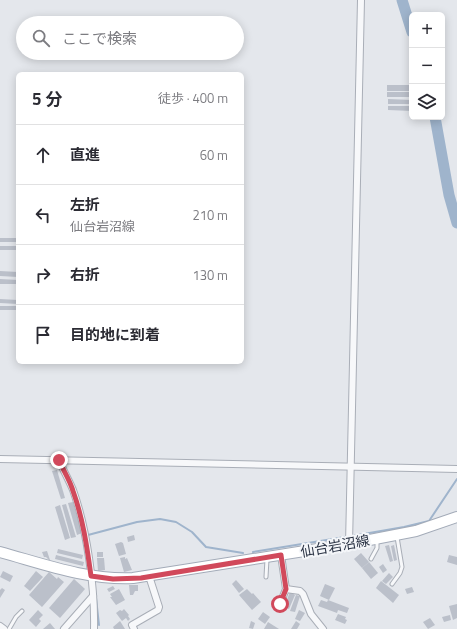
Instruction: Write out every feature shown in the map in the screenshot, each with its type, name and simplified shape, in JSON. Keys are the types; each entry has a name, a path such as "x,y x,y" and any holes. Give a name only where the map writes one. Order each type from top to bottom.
{"main road":[{"name":"仙台岩沼線","path":"0,552 91,576 122,579 267,558 377,539 416,531 457,517"}],"street":[{"path":"349,544 360,0"},
{"path":"0,459 457,469"},
{"path":"59,460 73,490 85,533 91,576 94,629"},
{"path":"280,604 286,589 281,555"},
{"path":"134,629 132,625 158,610 159,607 149,576"},
{"path":"286,589 296,589 301,593 311,614 323,629"},
{"path":"64,629 92,596"},
{"path":"0,626 4,629"}],"lane":[{"path":"392,584 400,573 402,567 397,535"},
{"path":"371,559 377,548 377,539"},
{"path":"266,577 267,558"},
{"path":"9,629 16,617 22,611"}],"building":[{"path":"387,85 409,85 409,91 387,91"},
{"path":"387,92 409,92 409,97 387,97"},
{"path":"388,99 409,100 409,104 388,104"},
{"path":"388,106 409,106 409,111 388,110"},
{"path":"0,238 16,238 16,242 0,242"},
{"path":"0,246 16,246 16,250 0,250"},
{"path":"0,271 16,272 16,277 0,276"},
{"path":"0,279 16,280 16,284 0,284"},
{"path":"0,299 16,300 16,304 0,303"},
{"path":"0,306 16,306 16,310 0,310"},
{"path":"57,470 65,498 61,499 52,471"},
{"path":"73,502 82,533 77,535 68,503"},
{"path":"66,504 76,537 71,538 62,505"},
{"path":"60,505 70,538 65,540 55,507"},
{"path":"134,535 135,540 128,542 127,537"},
{"path":"121,542 123,543 126,554 119,556 115,544"},
{"path":"389,545 393,561 390,562 385,546"},
{"path":"394,545 397,560 394,561 391,546"},
{"path":"58,549 83,555 82,559 57,553"},
{"path":"47,551 50,560 44,557 42,552"},
{"path":"97,552 103,552 103,557 97,557"},
{"path":"361,553 369,562 362,568 354,559"},
{"path":"56,555 84,562 83,566 55,559"},
{"path":"449,555 457,557 457,565 447,562"},
{"path":"125,557 125,559 127,558 132,570 124,572 120,558"},
{"path":"97,558 104,558 105,570 98,571"},
{"path":"369,562 378,573 371,579 362,568"},
{"path":"383,564 387,570 383,573 379,567"},
{"path":"3,571 13,576 10,582 0,577"},
{"path":"36,571 43,577 30,591 24,586"},
{"path":"49,572 57,579 58,577 64,582 42,607 29,595"},
{"path":"389,573 393,577 386,584 382,581"},
{"path":"74,579 85,589 60,618 49,608"},
{"path":"236,580 244,589 239,593 232,584"},
{"path":"381,581 399,595 393,603 376,588"},
{"path":"325,584 335,588 329,600 320,596"},
{"path":"129,585 138,585 138,591 135,591 133,595 130,595"},
{"path":"113,586 115,589 109,592 107,589"},
{"path":"412,587 414,592 407,594 405,589"},
{"path":"2,588 5,590 0,598 0,590"},
{"path":"119,589 125,600 116,605 110,597 112,597 110,594"},
{"path":"247,589 261,602 252,610 239,595"},
{"path":"290,592 295,595 289,609 284,607"},
{"path":"296,595 300,596 295,612 290,611"},
{"path":"321,600 327,602 328,600 349,608 347,613 338,610 337,613 318,606"},
{"path":"457,604 457,618 453,620 449,606"},
{"path":"124,609 129,615 128,616 130,619 128,621 126,618 122,621 116,613"},
{"path":"38,610 43,615 39,619 41,621 36,627 29,620"},
{"path":"299,610 305,613 300,621 295,619"},
{"path":"263,612 270,617 265,624 258,619"},
{"path":"338,614 346,617 345,619 347,620 345,624 335,620"},
{"path":"450,615 451,620 444,622 442,617"},
{"path":"430,618 435,625 428,629 423,622"},
{"path":"120,621 125,629 114,629 113,627"},
{"path":"251,621 255,623 253,629 249,628"},
{"path":"296,621 300,624 297,629 291,629"},
{"path":"268,622 279,629 264,629"},
{"path":"50,623 55,629 43,629"}],"waterway":[{"path":"402,0 409,22"},
{"path":"436,120 449,195 457,223"},
{"path":"352,536 429,521 457,479"},
{"path":"88,536 137,522 160,519 176,522 192,532 206,547 243,553"},
{"path":"253,552 345,537"},
{"path":"96,598 99,625"}],"route":[{"path":"59,460 73,490 79,509 85,533 91,576 113,579 141,578 281,555 286,589 280,604"}]}
